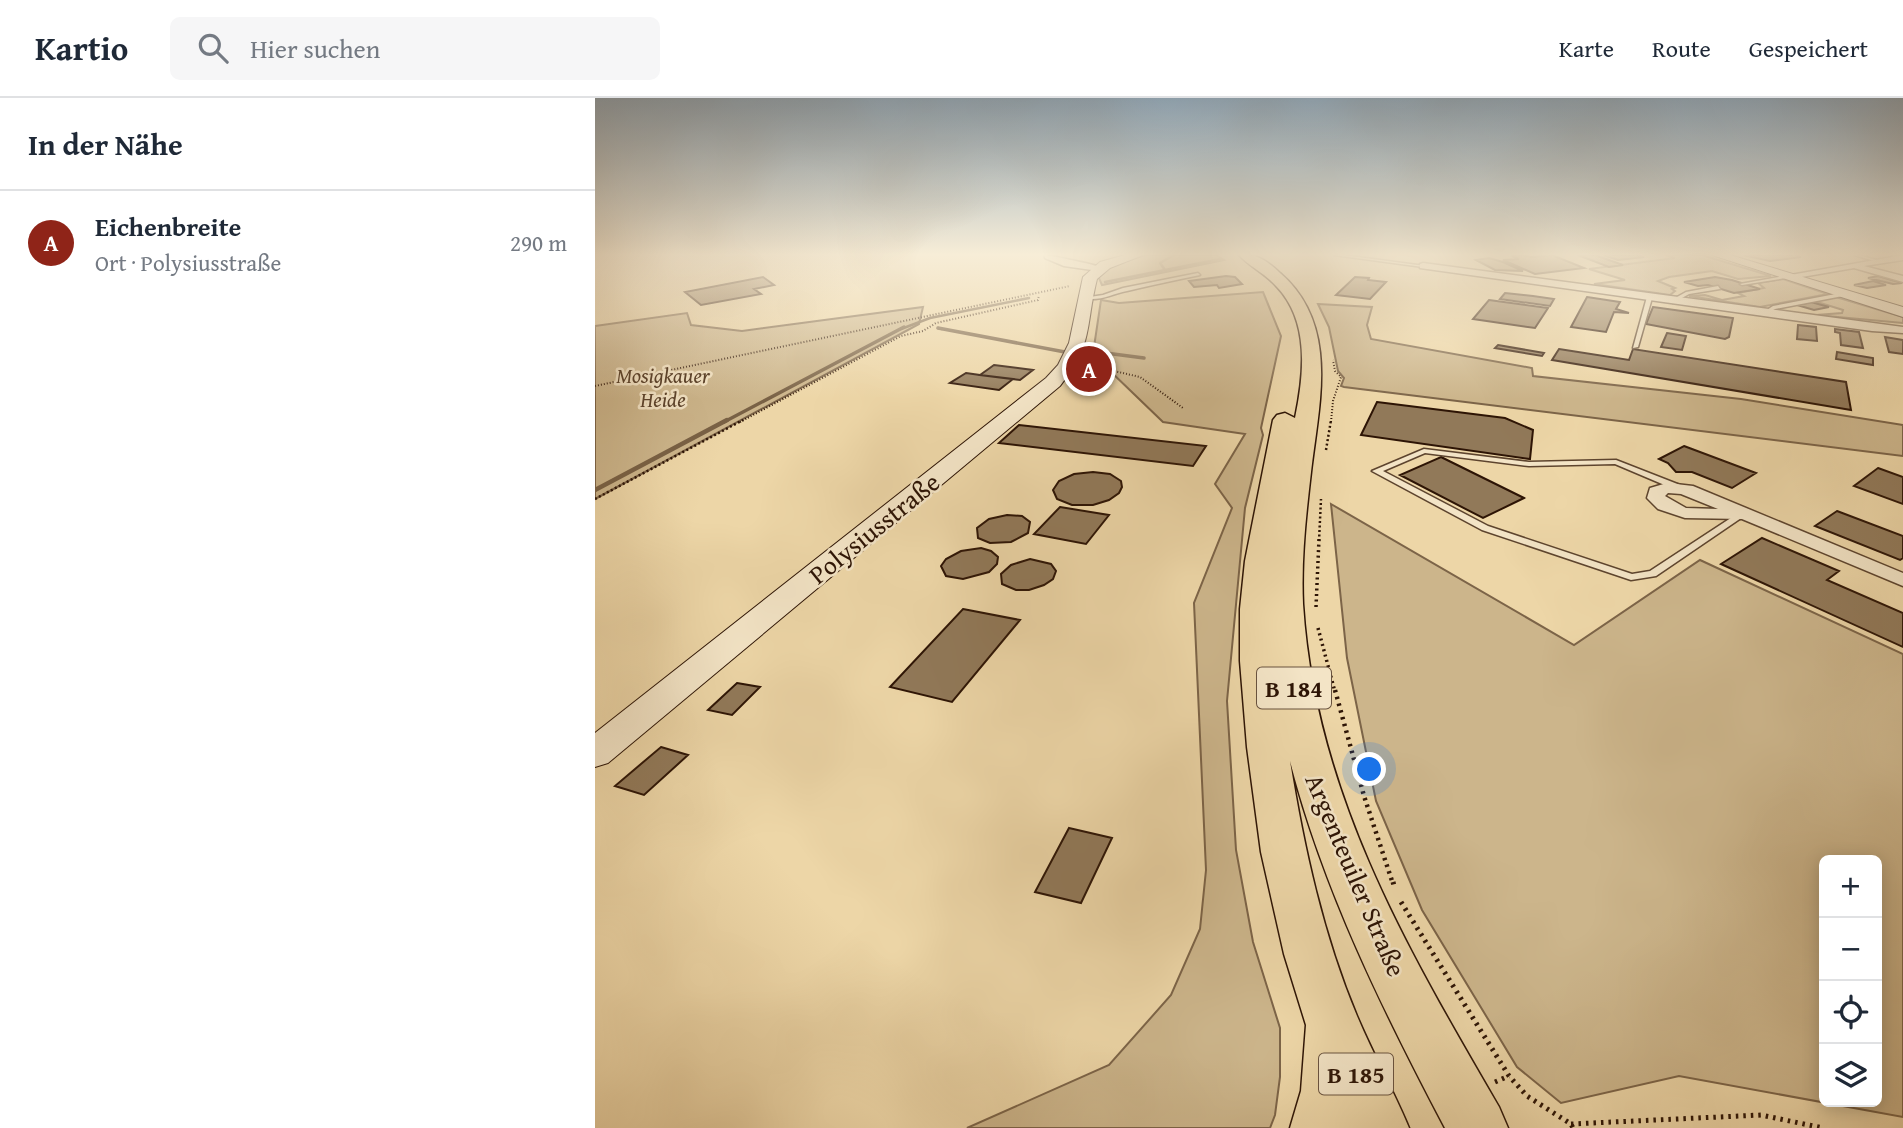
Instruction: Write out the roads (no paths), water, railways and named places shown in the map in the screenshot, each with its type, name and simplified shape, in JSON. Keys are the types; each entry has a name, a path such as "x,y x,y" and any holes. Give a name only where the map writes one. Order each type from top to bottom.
{"main road":[{"name":"Argenteuiler Straße","path":"1282,303 1292,336 1294,360 1260,562 1258,668 1282,852 1308,949 1332,1021 1379,1128"},
{"name":"Argenteuiler Straße","path":"1296,303 1307,323 1312,370 1287,569 1287,605 1292,677 1313,780 1357,892 1384,951 1417,1018 1478,1128"},
{"path":"1320,1128 1330,1091 1332,1021"}],"street":[{"name":"Polysiusstraße","path":"595,753 1048,387 1069,363 1078,346 1087,303"},
{"path":"1689,303 1903,330"},
{"path":"1875,303 1903,312"},
{"path":"1677,487 1903,580"}],"lane":[{"path":"1636,347 1649,303"},
{"path":"1772,314 1770,310 1773,308 1799,303"},
{"path":"1677,487 1616,462 1529,464 1424,451 1376,471 1485,528 1631,578 1653,574 1742,514"}],"waterway":[{"path":"901,329 930,318 1004,303"},
{"path":"724,422 904,327"},
{"path":"942,329 938,328 1065,352"},
{"path":"1098,352 1144,358"},
{"path":"595,490 727,420"}],"place":[{"name":"Eichenbreite","path":"1089,369"}],"park label":[{"name":"Mosigkauer Heide","path":"663,387"}]}
